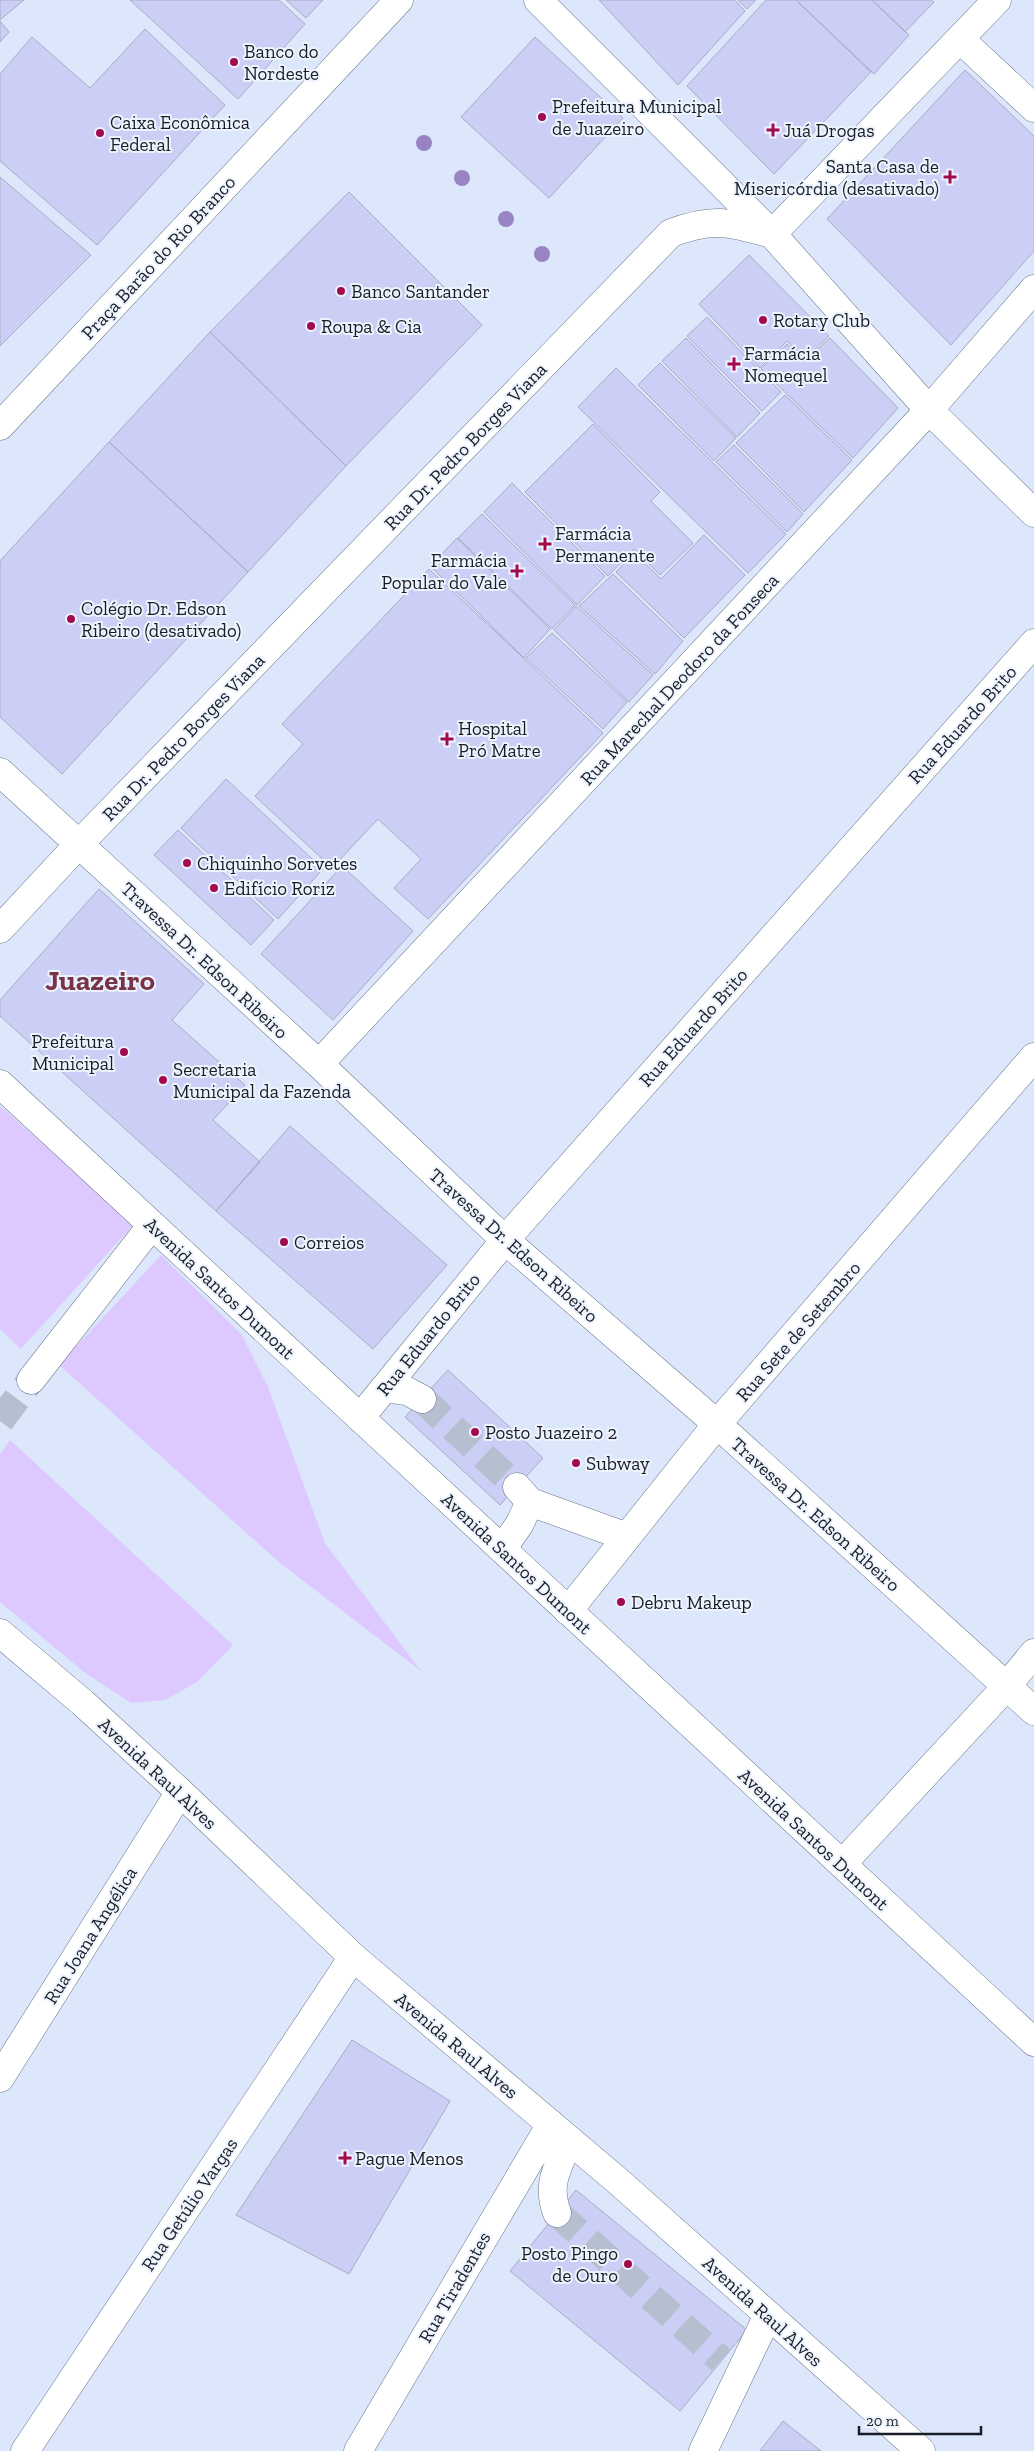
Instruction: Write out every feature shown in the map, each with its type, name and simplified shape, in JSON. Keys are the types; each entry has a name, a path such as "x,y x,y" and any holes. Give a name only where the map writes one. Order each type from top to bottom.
{"street":[{"name":"Praça Barão do Rio Branco","path":"0,426 399,0"},
{"path":"538,0 772,234 929,410 1034,513"},
{"path":"772,234 997,0"},
{"path":"960,39 1034,108"},
{"name":"Rua Dr. Pedro Borges Viana","path":"0,929 79,844 671,233 694,224 717,221 772,234"},
{"name":"Rua Marechal Deodoro da Fonseca","path":"319,1064 929,410 1034,289"},
{"name":"Rua Eduardo Brito","path":"360,1418 505,1240 1034,643"},
{"name":"Travessa Dr. Edson Ribeiro","path":"0,772 319,1064 505,1240 717,1424 1034,1711"},
{"name":"Rua Sete de Setembro","path":"568,1611 717,1424 1034,1057"},
{"name":"Avenida Santos Dumont","path":"0,1084 1034,2042"},
{"path":"31,1380 152,1225"},
{"path":"384,1388 407,1391 422,1399"},
{"path":"502,1549 519,1525 524,1495 627,1537"},
{"name":"Avenida Raul Alves","path":"0,1633 83,1703 180,1792 353,1957 560,2132 921,2451"},
{"path":"842,1864 1006,1687 1034,1653"},
{"name":"Rua Joana Angélica","path":"0,2078 180,1792"},
{"name":"Rua Getúlio Vargas","path":"24,2451 353,1957"},
{"path":"557,2213 552,2197 560,2132"},
{"name":"Rua Tiradentes","path":"358,2451 560,2132"},
{"path":"703,2451 730,2368 768,2315"}],"shaded area":[{"path":"0,1106 134,1224 21,1349 0,1329"},
{"path":"161,1255 242,1335 268,1387 325,1543 421,1671 280,1563 59,1365"},
{"path":"10,1440 233,1645 197,1682 165,1700 131,1703 84,1672 0,1602 0,1454"}],"building":[{"path":"0,0 24,0 0,20"},
{"name":"Banco do Nordeste","path":"130,0 279,0 305,24 238,99"},
{"path":"286,0 323,0 306,18"},
{"path":"599,0 735,0 745,11 678,85"},
{"path":"738,0 756,0 747,9"},
{"name":"Juá Drogas","path":"766,0 796,0 871,72 774,174 687,86"},
{"path":"796,0 872,0 909,35 874,74"},
{"path":"872,0 931,0 934,2 905,32"},
{"path":"0,21 9,32 0,42"},
{"name":"Caixa Econômica Federal","path":"145,29 225,105 97,245 0,161 0,74 32,37 90,88"},
{"name":"Prefeitura Municipal de Juazeiro","path":"535,37 623,118 549,198 461,117"},
{"name":"Santa Casa de Misericórdia (desativado)","path":"965,70 1034,136 1034,251 951,345 827,219"},
{"path":"0,177 91,255 0,346"},
{"path":"349,192 482,325 346,466 210,332"},
{"name":"Rotary Club","path":"749,255 829,336 805,359 787,341 760,368 699,304"},
{"name":"Farmácia Nomequel","path":"707,317 781,392 762,411 687,336"},
{"path":"210,332 346,466 248,572 109,442"},
{"path":"686,338 760,413 737,437 662,361"},
{"path":"830,338 898,408 853,458 761,369 787,344 805,361"},
{"path":"660,363 736,438 714,461 638,385"},
{"path":"616,368 786,534 748,573 578,407"},
{"path":"785,395 852,460 804,512 736,443"},
{"path":"593,424 660,492 651,501 693,543 660,575 634,549 608,576 525,492"},
{"path":"109,442 248,572 62,774 0,717 0,561"},
{"path":"734,445 803,514 787,532 716,462"},
{"name":"Farmácia Permanente","path":"512,483 605,576 577,605 484,512"},
{"name":"Farmácia Popular do Vale","path":"482,514 575,605 552,629 458,538"},
{"path":"704,535 745,575 684,638 616,572 634,553 661,579"},
{"path":"457,538 550,629 524,658 430,566"},
{"name":"Hospital Pró Matre","path":"429,569 603,733 428,919 394,888 421,859 378,819 332,868 255,796 303,744 282,724"},
{"path":"613,574 683,641 655,674 579,606"},
{"path":"576,606 653,675 629,702 554,630"},
{"path":"552,633 627,702 603,729 526,658"},
{"path":"226,779 323,869 278,919 181,828"},
{"name":"Edifício Roriz","path":"178,830 274,920 251,945 154,855"},
{"path":"342,866 413,931 333,1020 261,954"},
{"name":"Prefeitura Municipal","path":"99,889 204,984 172,1020 245,1085 213,1120 260,1162 216,1211 0,1016 0,1000"},
{"path":"290,1126 447,1265 373,1349 216,1211"},
{"path":"448,1370 543,1458 500,1505 405,1417"},
{"name":"Pague Menos","path":"352,2040 450,2101 349,2274 236,2215"},
{"path":"576,2190 747,2330 680,2411 510,2271"},
{"path":"783,2421 821,2451 760,2451"}],"tunnel":[{"path":"0,1421 31,1380"},
{"path":"422,1399 517,1487"},
{"path":"557,2213 721,2360"}],"place":[{"name":"Banco do Nordeste","path":"234,62"},
{"name":"Prefeitura Municipal de Juazeiro","path":"542,117"},
{"name":"Juá Drogas","path":"773,130"},
{"name":"Caixa Econômica Federal","path":"100,133"},
{"name":"Santa Casa de Misericórdia (desativado)","path":"950,177"},
{"name":"Banco Santander","path":"341,291"},
{"name":"Rotary Club","path":"763,320"},
{"name":"Roupa & Cia","path":"311,326"},
{"name":"Farmácia Nomequel","path":"734,364"},
{"name":"Farmácia Permanente","path":"545,544"},
{"name":"Farmácia Popular do Vale","path":"517,571"},
{"name":"Colégio Dr. Edson Ribeiro (desativado)","path":"71,619"},
{"name":"Hospital Pró Matre","path":"447,739"},
{"name":"Chiquinho Sorvetes","path":"187,863"},
{"name":"Edifício Roriz","path":"214,888"},
{"name":"Prefeitura Municipal","path":"124,1052"},
{"name":"Secretaria Municipal da Fazenda","path":"163,1080"},
{"name":"Correios","path":"284,1242"},
{"name":"Posto Juazeiro 2","path":"475,1432"},
{"name":"Subway","path":"576,1463"},
{"name":"Debru Makeup","path":"621,1602"},
{"name":"Pague Menos","path":"345,2158"},
{"name":"Posto Pingo de Ouro","path":"628,2264"}],"district":[{"name":"Juazeiro","path":"100,980"}]}
